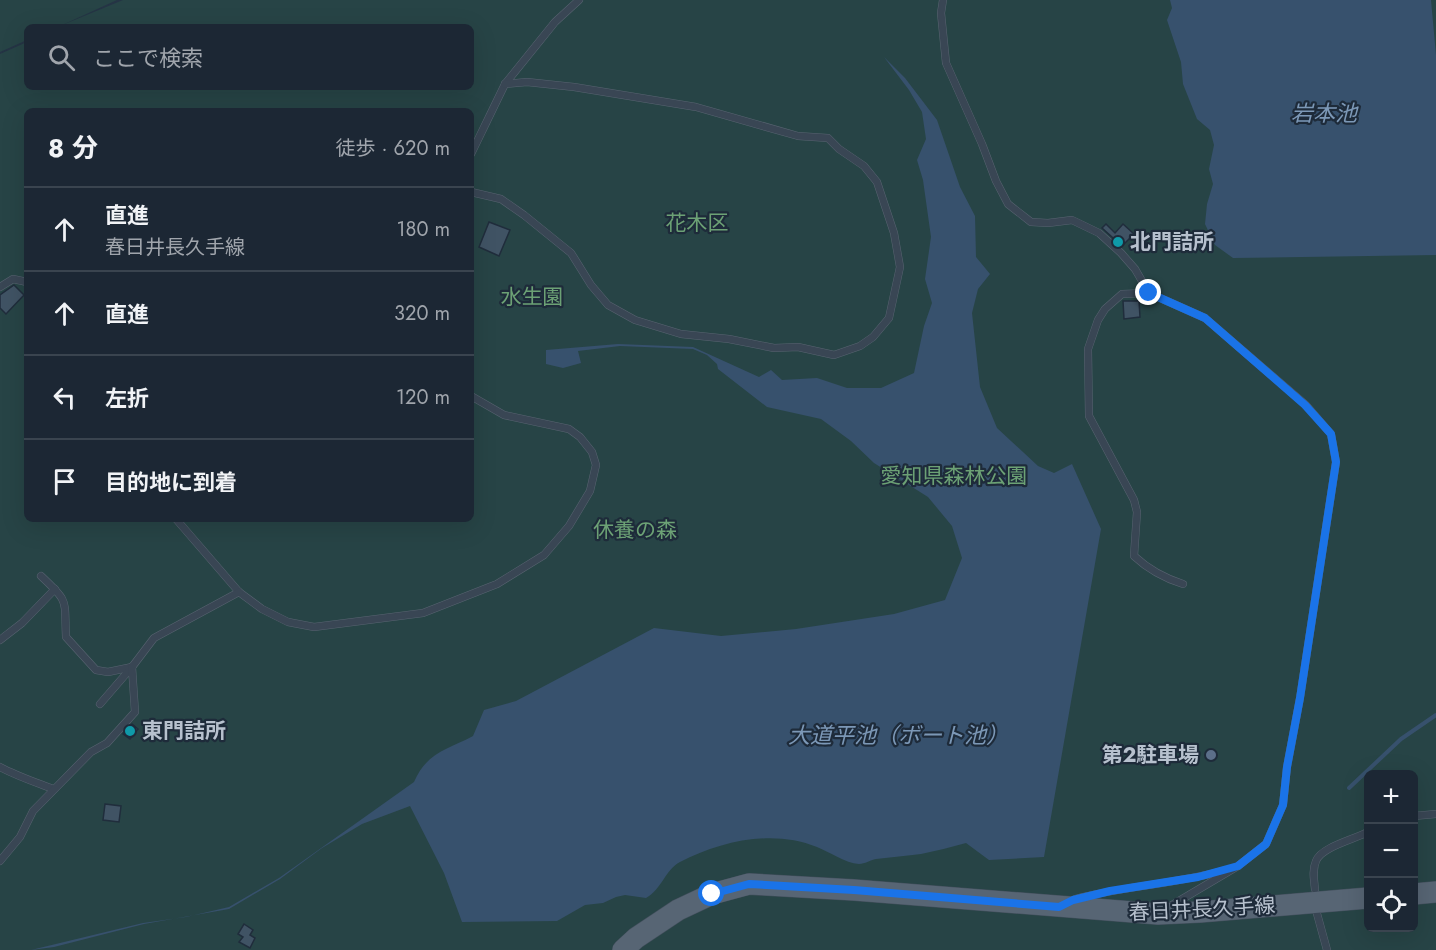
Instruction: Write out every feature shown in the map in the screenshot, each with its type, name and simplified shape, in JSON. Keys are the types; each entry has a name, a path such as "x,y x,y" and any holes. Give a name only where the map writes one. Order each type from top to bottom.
{"main road":[{"name":"春日井長久手線","path":"623,950 636,938 678,910 712,894 749,884 1158,914 1364,898"},
{"path":"1418,894 1436,892"}],"lane":[{"path":"474,148 505,84 555,22 579,0"},
{"path":"943,0 941,13 946,63 1008,204 1031,222 1072,220 1099,233 1135,269 1149,293"},
{"path":"474,193 501,199 571,253 591,285 608,305 635,320 681,334 729,339 774,348 798,347 834,355 860,346 873,337 889,318 900,267 894,233 886,208 877,182 864,166 839,149 828,138 798,136 696,107 574,87 527,82 505,84"},
{"path":"0,287 13,279 24,281"},
{"path":"1158,914 1238,866 1266,844 1283,805 1287,767 1300,698 1336,462 1331,434 1305,405 1205,318 1149,293 1122,294 1105,309 1098,320 1088,350 1089,416 1134,500 1137,519 1134,556 1148,569 1183,584"},
{"path":"179,522 239,592 262,609 288,622 314,627 423,613 497,584 544,555 568,526 590,491 596,465 592,452 580,437 569,429 504,415 474,398"},
{"path":"41,576 64,598 66,637 96,670 108,672 132,667"},
{"path":"0,640 22,623 56,589"},
{"path":"100,704 154,638 239,592"},
{"path":"0,861 20,837 33,811 91,752 106,743 135,712 132,667"},
{"path":"0,767 17,777 53,789"},
{"path":"1418,816 1436,814"},
{"path":"1315,889 1313,873 1316,860 1325,850 1364,834"},
{"path":"1059,907 1073,900 1110,891 1198,877 1238,866"},
{"path":"1316,910 1327,950"}],"green space":[{"name":"愛知県森林公園","path":"0,0 117,0 64,24 24,24 24,41 0,52"},
{"name":"愛知県森林公園","path":"123,0 1436,0 1436,950 0,950 0,54 24,43 24,90 474,90 474,24 65,24"}],"water":[{"name":"岩本池","path":"1170,0 1431,0 1436,55 1436,255 1233,258 1215,245 1205,224 1207,204 1213,184 1209,169 1214,145 1210,130 1197,119 1183,84 1181,62 1167,20 1172,8"},
{"name":"大道平池（ボート池）","path":"884,57 905,78 937,120 960,187 975,216 976,257 990,274 978,289 972,313 980,387 997,428 1038,466 1054,473 1072,464 1101,529 1044,857 989,860 966,843 921,854 876,859 859,864 848,862 817,847 800,842 765,838 747,840 713,848 680,862 646,898 625,895 603,903 585,905 557,921 462,922 444,873 410,806 362,824 322,848 280,879 229,909 193,915 229,907 279,878 414,782 425,764 432,758 473,736 484,710 516,701 654,628 721,636 796,629 894,614 945,600 962,558 952,526 928,497 874,463 851,441 821,419 767,407 718,369 717,364 707,355 693,349 620,346 578,351 581,363 563,368 546,364 546,350 618,344 693,347 759,377 771,370 782,380 817,378 847,388 881,388 914,373 924,326 932,303 925,279 931,237 923,180 917,160 926,139 922,112 909,90"},
{"path":"175,919 144,924 54,947 31,950 143,923"}],"building":[{"path":"489,222 510,230 499,256 479,247"},
{"name":"北門詰所","path":"1106,224 1115,233 1123,224 1134,234 1122,246 1102,228"},
{"path":"14,285 24,295 6,314 0,308 0,295"},
{"path":"1123,301 1139,301 1140,317 1124,319"},
{"name":"東門詰所","path":"132,724 138,729 130,739 123,734"},
{"path":"105,804 121,806 119,822 103,820"},
{"path":"244,924 253,930 250,935 255,938 250,948 239,942 243,937 238,934"}],"waterway":[{"path":"1349,788 1401,739 1436,715"}],"place":[{"name":"北門詰所","path":"1118,242"},
{"name":"東門詰所","path":"130,731"},
{"name":"第２駐車場","path":"1211,755"}],"route":[{"path":"712,894 749,884 1059,907 1073,900 1110,891 1198,877 1238,866 1266,844 1283,805 1287,767 1300,698 1336,462 1331,434 1305,405 1205,318 1149,293"}],"park label":[{"name":"花木区","path":"697,223"},
{"name":"水生園","path":"532,297"},
{"name":"休養の森","path":"635,530"}]}
